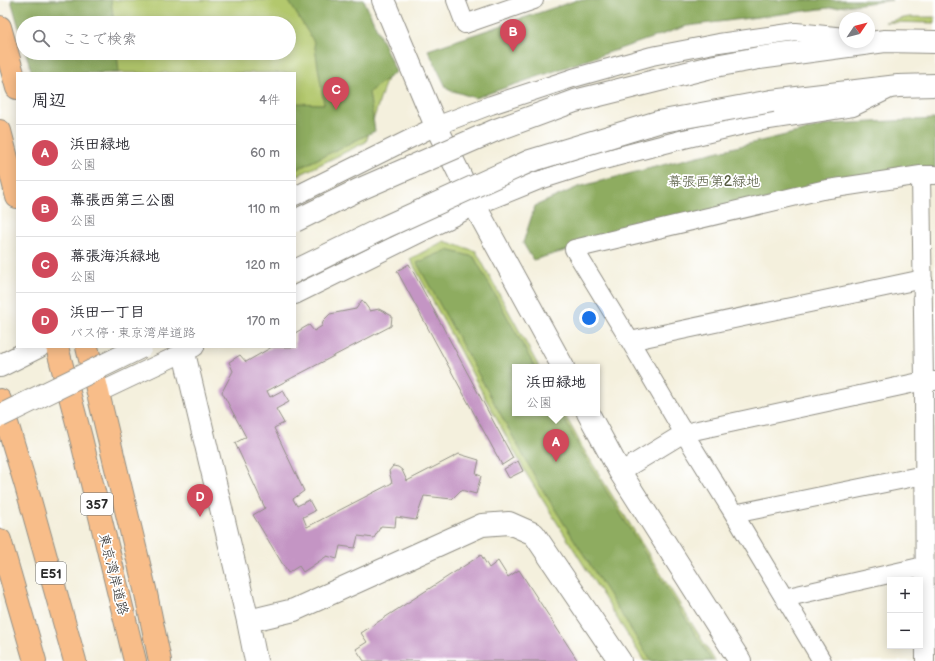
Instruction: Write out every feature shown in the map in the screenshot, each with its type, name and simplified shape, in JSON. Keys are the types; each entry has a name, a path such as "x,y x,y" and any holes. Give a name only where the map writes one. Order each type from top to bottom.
{"highway":[{"path":"0,27 16,84"},
{"path":"0,131 16,193"},
{"name":"東京湾岸道路","path":"57,348 83,446 135,661"},
{"path":"87,348 145,589 160,661"},
{"name":"E51","path":"0,400 26,486 75,661"},
{"path":"0,540 35,661"}],"street":[{"path":"383,0 436,126 475,206 561,364"},
{"path":"456,0 465,24 534,0"},
{"path":"296,196 436,126 491,105 573,78 652,56 719,43 796,32 839,36"},
{"path":"296,221 358,190 496,130 575,101 715,66 759,58 877,40 935,42"},
{"path":"296,271 385,227 530,161 658,122 772,101 898,86 935,85"},
{"path":"296,295 475,206 537,181 600,161 756,122 853,107 898,86"},
{"path":"822,661 574,249 822,190 928,175 923,278 930,381 924,475 924,566 926,661 935,661"},
{"path":"630,341 923,278"},
{"path":"0,366 36,348"},
{"path":"0,416 138,348"},
{"path":"98,393 187,349 256,661"},
{"path":"620,472 684,433 930,381"},
{"path":"590,416 620,472 740,661"},
{"path":"734,514 924,475"},
{"path":"248,621 294,610 482,524 509,523 534,534 620,661"},
{"path":"784,598 924,566"}],"green space":[{"path":"11,0 111,0 113,16 16,16 16,18"},
{"path":"24,0 357,0 387,78 366,142 296,177 296,72 45,72 41,60 296,60 296,16 29,16"},
{"path":"288,0 364,0 396,72 369,92 375,131 296,170 296,103 324,104 314,42"},
{"path":"577,0 892,0 687,26 475,98 447,89 428,50"},
{"path":"909,17 935,17 935,23 885,22"},
{"path":"28,60 118,60 119,72 32,72"},
{"name":"幕張西第2緑地","path":"935,119 935,168 689,215 533,260 523,243 535,206 578,187 831,124"},
{"path":"444,241 476,251 537,364 512,364 512,416 566,416 584,450 715,661 644,661 527,475 410,259"},
{"path":"447,250 474,257 533,364 512,364 512,416 563,416 582,452 712,661 651,661 539,484 417,263"}],"building":[{"path":"409,264 513,458 502,465 397,271"},
{"path":"362,300 370,311 379,309 392,316 391,326 267,391 270,397 283,390 289,402 276,409 284,423 274,428 304,491 293,499 297,506 309,500 315,511 303,517 307,527 392,483 389,471 393,466 402,470 407,481 459,454 479,460 476,474 481,476 476,494 461,490 452,499 424,496 416,520 396,517 395,527 381,526 374,538 358,536 355,548 340,546 337,559 327,556 303,572 299,566 288,573 253,515 265,508 235,443 246,437 222,392 233,371 229,362 240,355 246,362 270,348 296,348 296,332 309,325 314,331 322,326 323,321 330,314 356,309"},
{"path":"518,461 523,471 509,478 504,469"},
{"path":"481,555 489,568 498,561 508,577 519,570 578,661 364,661 356,649 367,642 361,633"}],"place":[{"name":"幕張西第三公園","path":"513,52"},
{"name":"幕張海浜緑地","path":"336,110"},
{"name":"浜田緑地","path":"556,462"},
{"name":"浜田一丁目","path":"200,517"}]}
